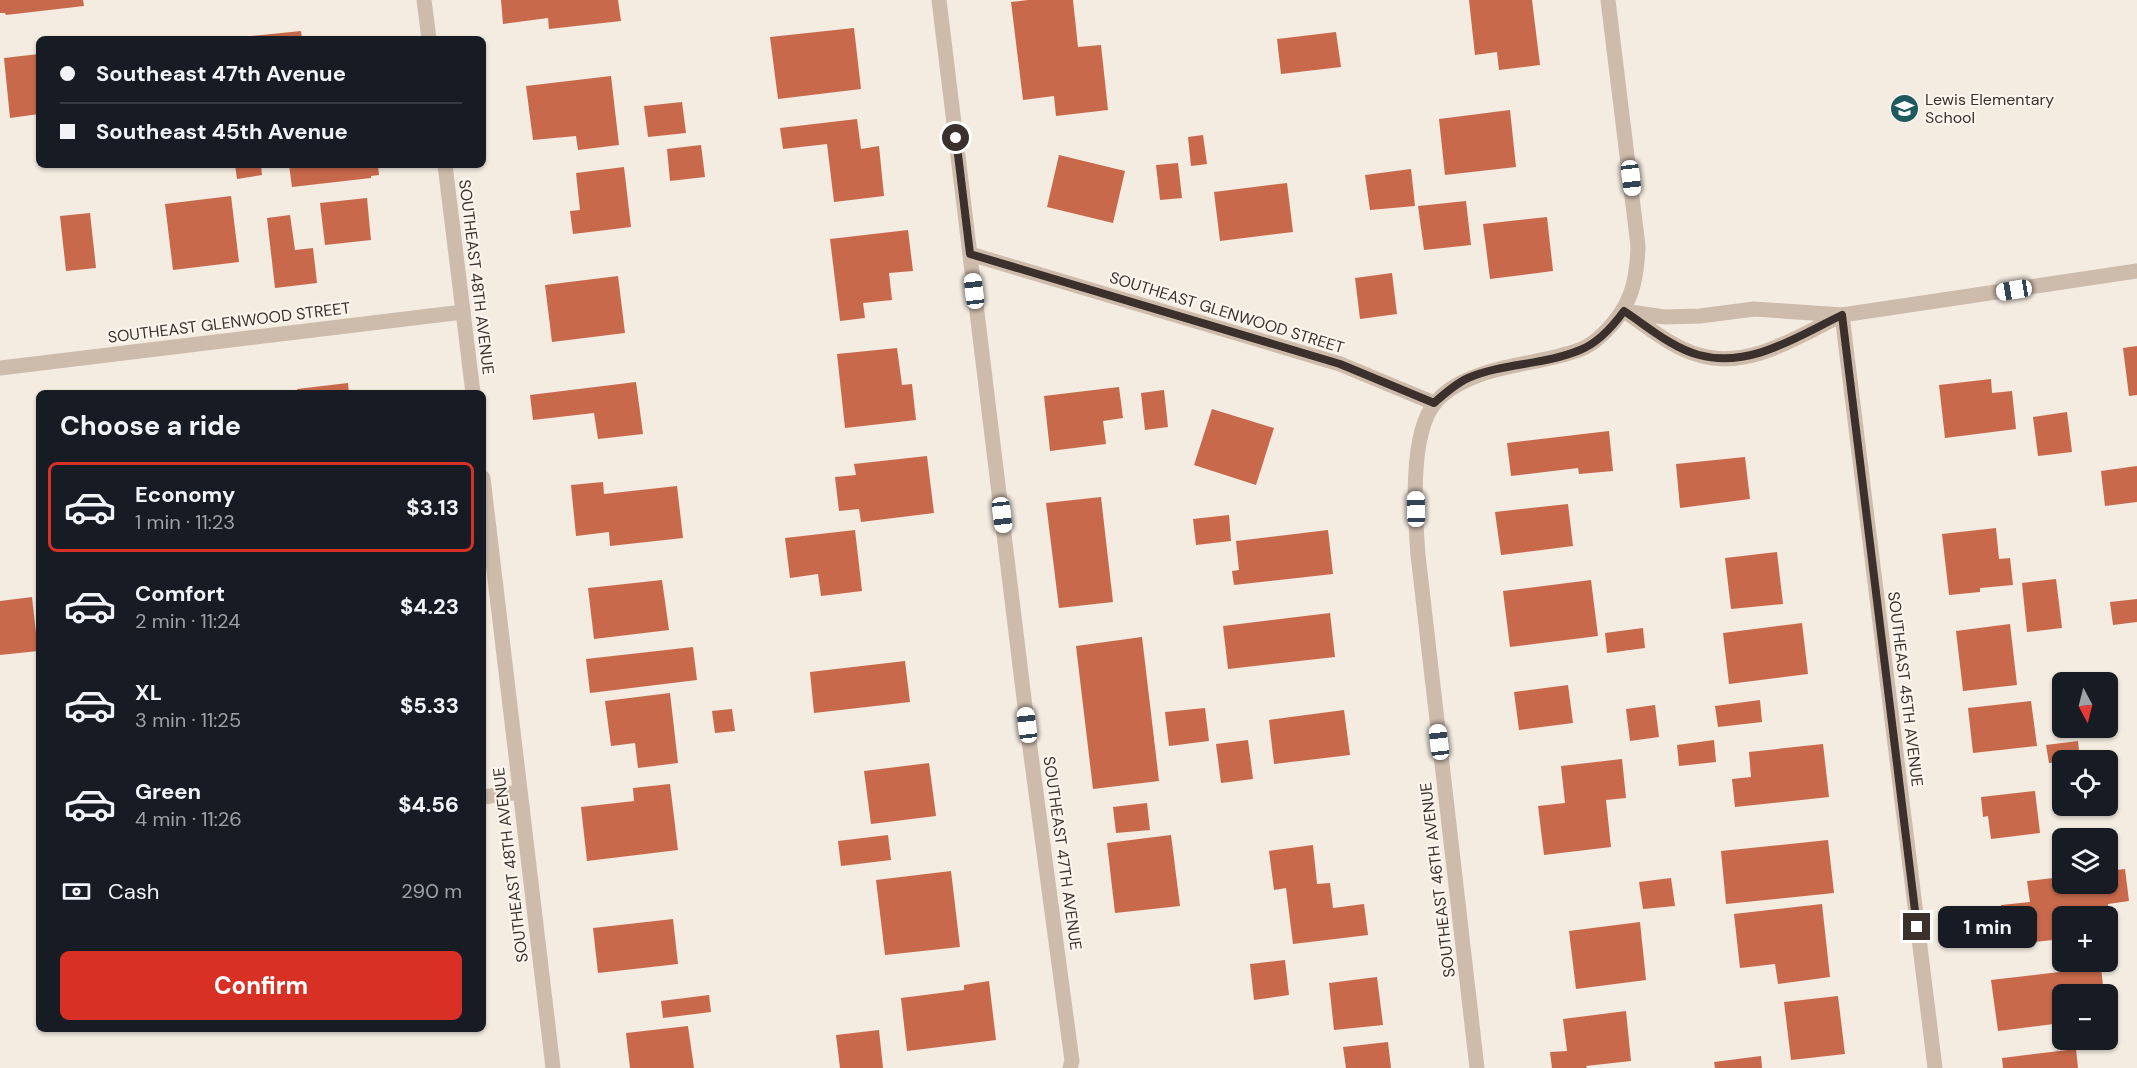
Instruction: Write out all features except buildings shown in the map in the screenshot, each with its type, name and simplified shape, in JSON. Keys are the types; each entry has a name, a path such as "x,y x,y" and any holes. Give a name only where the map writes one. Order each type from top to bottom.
{"street":[{"path":"424,0 429,36"},
{"name":"SOUTHEAST 47TH AVENUE","path":"939,0 1029,737 1072,1061 1070,1068"},
{"path":"1434,403 1466,379 1499,368 1581,350 1599,338 1624,311 1632,290 1638,246 1608,0"},
{"name":"SOUTHEAST 48TH AVENUE","path":"445,168 473,390"},
{"name":"SOUTHEAST GLENWOOD STREET","path":"970,254 1340,364 1434,403"},
{"path":"1624,311 1664,317 1700,316 1754,309 1842,315 2137,271"},
{"path":"1624,311 1677,345 1699,355 1727,359 1760,354 1842,315"},
{"name":"SOUTHEAST GLENWOOD STREET","path":"0,368 463,312"},
{"name":"SOUTHEAST 45TH AVENUE","path":"1842,315 1935,1068"},
{"name":"SOUTHEAST 46TH AVENUE","path":"1434,403 1419,445 1416,524 1477,1068"},
{"name":"SOUTHEAST 48TH AVENUE","path":"486,503 553,1068"},
{"path":"486,796 520,792"}],"place":[{"name":"Lewis Elementary School","path":"1904,108"}],"route":[{"path":"956,138 970,254 1340,364 1434,403 1466,379 1499,368 1581,350 1599,338 1624,311 1677,345 1699,355 1727,359 1760,354 1842,315 1917,927"}]}
